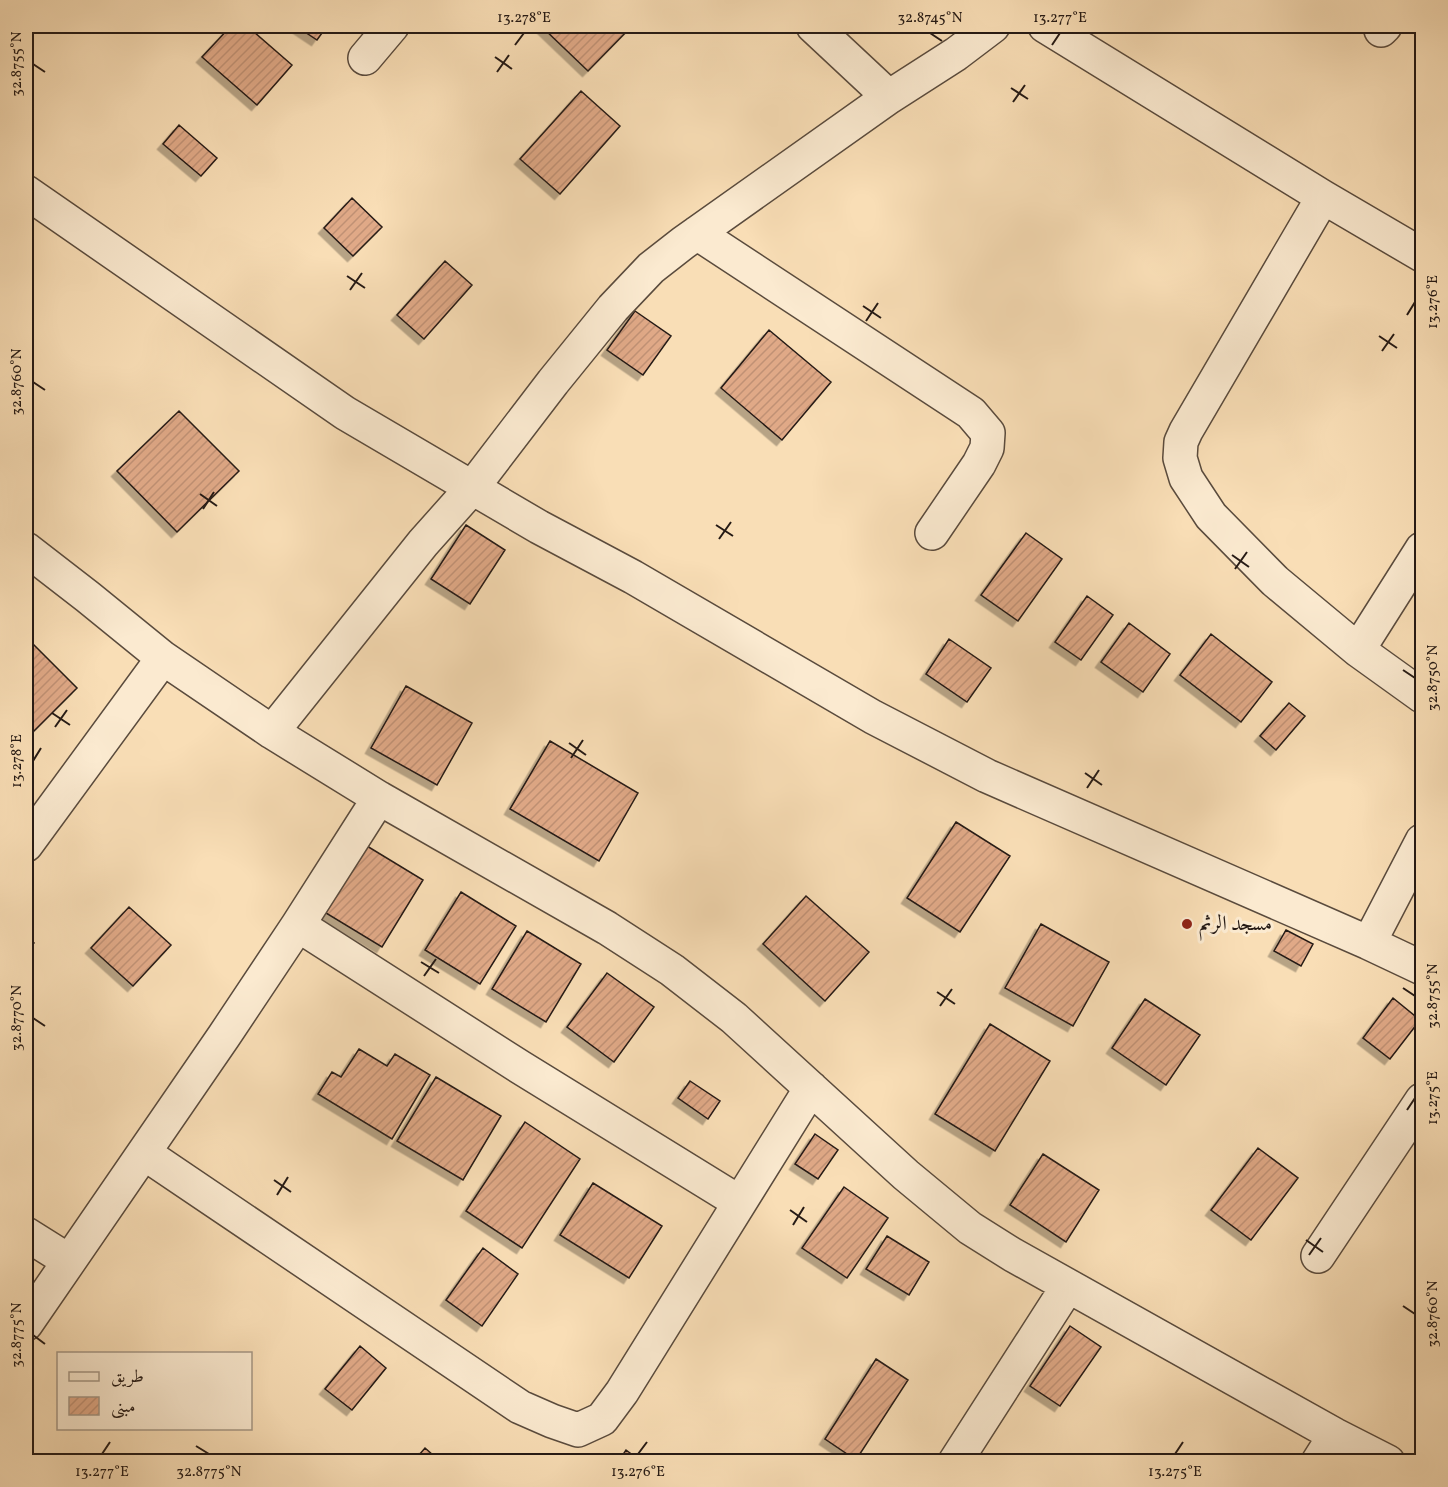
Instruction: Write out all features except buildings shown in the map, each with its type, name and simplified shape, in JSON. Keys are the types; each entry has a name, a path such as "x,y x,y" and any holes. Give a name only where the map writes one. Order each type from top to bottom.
{"street":[{"path":"365,58 392,26"},
{"path":"813,26 889,97"},
{"path":"272,732 423,543 472,488 553,382 614,308 651,268 889,97 956,54 993,26"},
{"path":"1045,26 1323,197 1422,255"},
{"path":"26,192 345,413 539,527 633,577 873,717 977,770 1422,968"},
{"path":"1323,197 1186,431 1181,442 1180,458 1186,478 1210,516 1275,581 1358,650 1422,696"},
{"path":"697,233 971,413 988,433 987,447 979,464 932,533"},
{"path":"26,549 163,658 272,732 380,798 607,928 672,970 735,1018 906,1175 970,1227 1326,1448 1388,1461"},
{"path":"1358,650 1422,549"},
{"path":"26,845 163,658"},
{"path":"26,1324 144,1154 298,925 380,798"},
{"path":"1369,943 1422,841"},
{"path":"298,925 520,1067 739,1202"},
{"path":"144,1154 520,1407 552,1422 578,1430 602,1419 622,1392 811,1088"},
{"path":"1318,1256 1422,1100"},
{"path":"26,1234 69,1261"},
{"path":"955,1461 1068,1286"}],"place":[{"name":"مسجد الرثم","path":"1187,924"}]}
